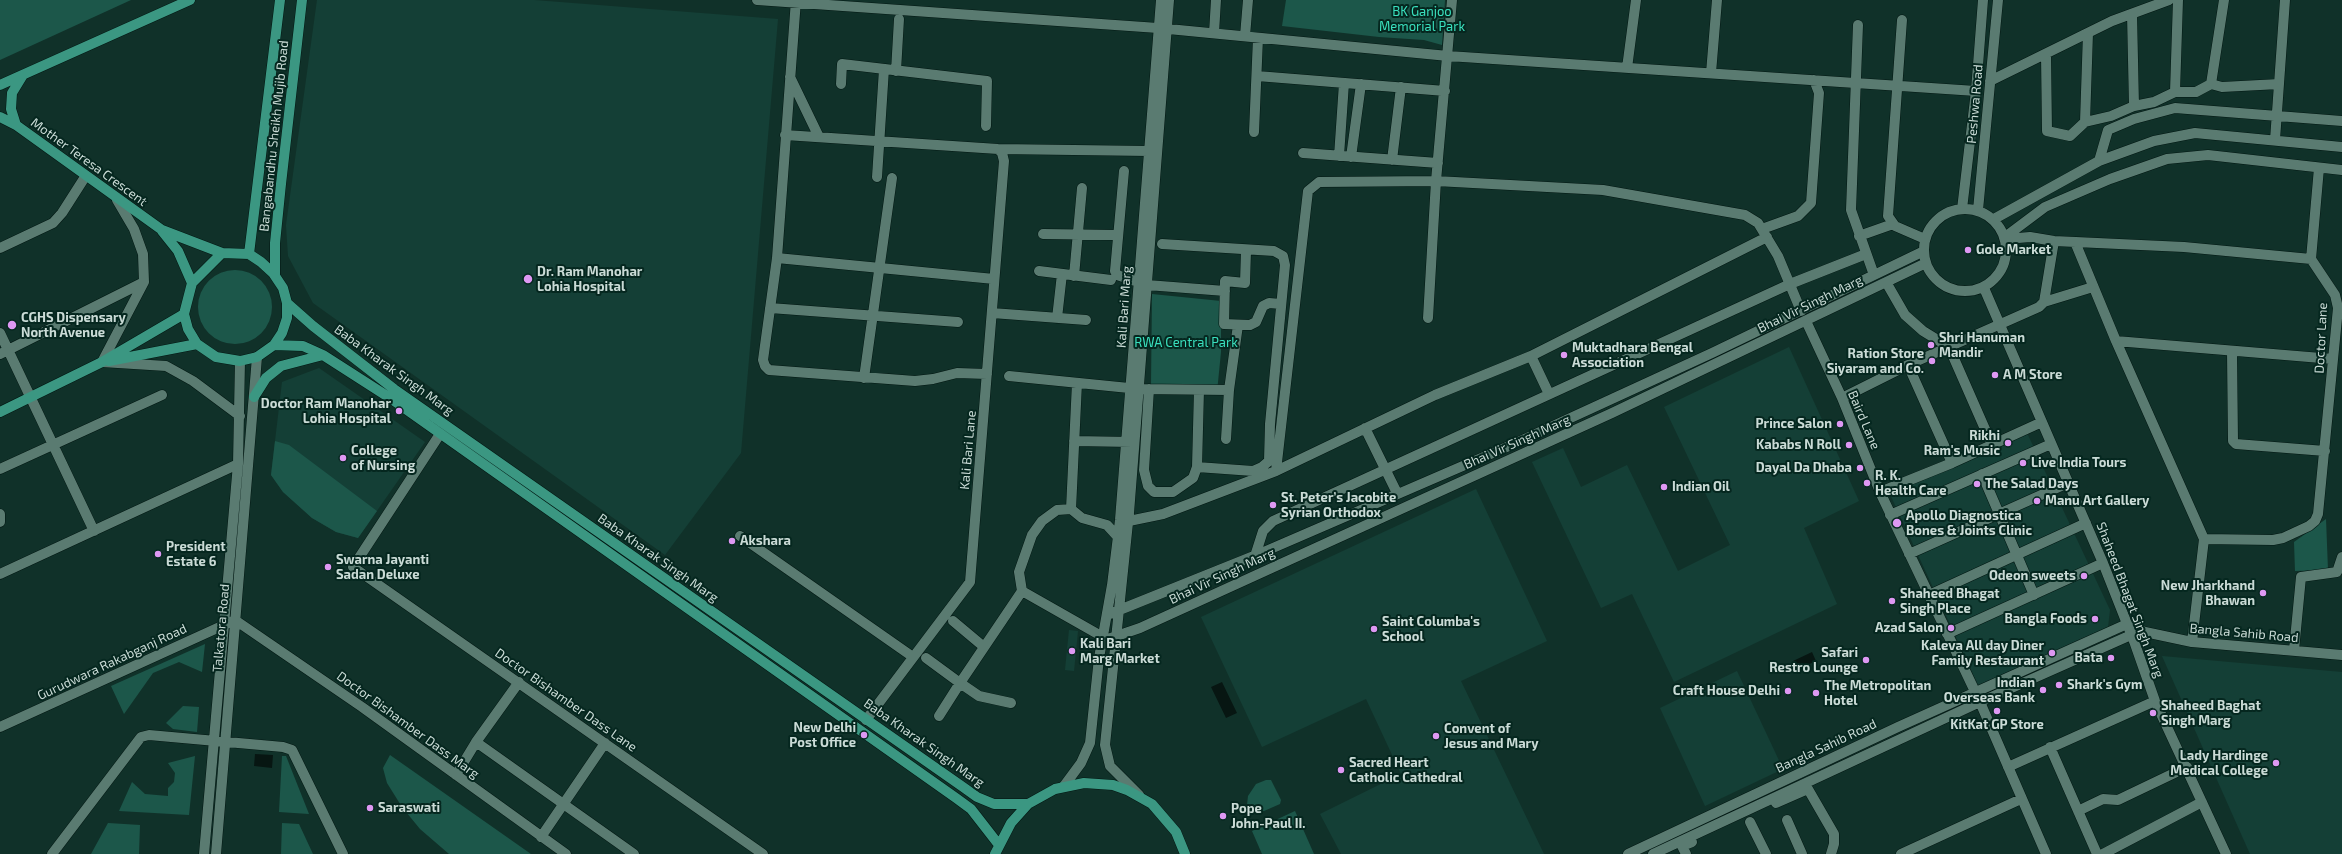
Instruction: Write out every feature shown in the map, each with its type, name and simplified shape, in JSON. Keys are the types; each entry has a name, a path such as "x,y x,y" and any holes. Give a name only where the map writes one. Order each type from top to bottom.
{"main road":[{"path":"0,85 190,0"},
{"name":"Bangabandhu Sheikh Mujib Road","path":"249,254 280,0"},
{"name":"Bangabandhu Sheikh Mujib Road","path":"274,275 275,243 280,191 302,0"},
{"path":"16,125 11,109 12,92 24,75"},
{"name":"Mother Teresa Crescent","path":"0,117 16,125 117,200 162,230 222,253"},
{"name":"Mother Teresa Crescent","path":"162,230 178,251 192,283"},
{"path":"222,253 249,254 261,262 274,275 283,288 287,303 287,318 282,332 274,345 257,357 240,362 216,357 197,344 188,329 184,314 192,283 222,253"},
{"name":"Baba Kharak Singh Marg","path":"287,303 313,326 394,389 978,797 994,804 1028,804"},
{"path":"0,412 102,362 184,314"},
{"path":"102,362 197,344"},
{"name":"Baba Kharak Singh Marg","path":"274,345 303,346 323,355 440,434 971,809 997,849"},
{"path":"254,397 266,378 281,366 323,355"},
{"path":"997,849 1011,822 1028,804 1045,793 1064,786 1098,783 1127,790 1152,804 1172,826 1185,854"}],"street":[{"path":"756,0 1214,33 1448,56 1976,91"},
{"name":"Kali Bari Marg","path":"1143,285 1162,29 1161,0"},
{"name":"Kali Bari Marg","path":"1119,611 1122,539 1131,442 1139,389 1149,151 1162,29 1169,0"},
{"path":"1214,33 1216,0"},
{"path":"1245,36 1248,0"},
{"path":"1428,318 1436,181 1452,0"},
{"path":"1628,68 1636,0"},
{"path":"1711,73 1717,0"},
{"name":"Peshwa Road","path":"1962,209 1976,91 1983,0"},
{"name":"Peshwa Road","path":"1978,210 1998,0"},
{"path":"1990,81 2088,33 2169,0"},
{"path":"2175,92 2178,0"},
{"path":"2211,84 2224,0"},
{"path":"2276,140 2285,0"},
{"path":"796,2 777,258 764,360 769,370 915,381 934,379 957,372 987,374"},
{"path":"2132,14 2134,106"},
{"path":"896,71 899,18"},
{"path":"1902,20 1898,86 1887,205 1888,216 1892,224 1925,238"},
{"path":"1858,25 1851,210 1874,275"},
{"path":"2085,122 2088,33"},
{"path":"1254,132 1258,38"},
{"path":"2046,54 2047,131 2070,136 2085,122 2111,116 2134,106 2154,102 2175,92 2196,92 2211,84 2222,87 2279,84"},
{"path":"841,84 842,64 987,81 986,126"},
{"path":"877,177 884,69"},
{"path":"1256,76 1445,91"},
{"path":"790,77 819,137"},
{"path":"1129,521 1163,514 1276,471 1435,395 1531,356 1798,216 1811,203 1819,93 1814,80"},
{"path":"1339,156 1344,83"},
{"path":"1351,157 1361,84"},
{"path":"1392,160 1401,87"},
{"path":"2099,161 2108,130 2134,119 2175,108 2342,121"},
{"path":"1994,219 2099,161 2154,141 2195,133 2342,147"},
{"path":"785,135 998,150 1149,151"},
{"name":"Kali Bari Lane","path":"866,720 970,582 1004,161 1002,153 998,150"},
{"path":"1303,153 1438,163"},
{"path":"2006,238 2045,207 2110,179 2167,159 2208,155 2342,170"},
{"path":"2006,238 2030,238 2054,241 2184,247 2311,259 2318,168"},
{"path":"1124,171 1115,271 1119,277 1143,285 1224,291"},
{"path":"0,248 53,223 85,176"},
{"path":"864,378 892,178"},
{"path":"1276,471 1308,191 1319,182 1436,181 1603,190 1745,215 1752,218 1765,233 1778,256 1801,311"},
{"path":"1074,276 1082,188"},
{"path":"117,200 134,229 144,254 144,282 102,362 166,366 193,381 240,416"},
{"path":"1962,209 1978,210 1994,219 2006,238 2007,256 2003,269 1995,280 1984,288 1970,292 1956,291 1938,281 1926,263 1924,251 1925,238 1931,227 1939,218 1950,212 1962,209"},
{"path":"1859,236 1892,224"},
{"path":"1043,234 1118,235"},
{"path":"2044,302 2054,241"},
{"path":"2075,242 2116,341 2204,539 2192,642"},
{"path":"1162,244 1246,251 1274,251 1283,256 1285,265 1270,424 1269,461 1262,467 1253,471 1197,467"},
{"path":"1246,251 1245,283 1225,280 1224,324 1238,325 1256,322 1263,306 1269,303 1281,304"},
{"name":"Bhai Vir Singh Marg","path":"1107,615 1255,556 1522,440 1801,311 1924,251"},
{"path":"1255,556 1263,531 1267,525 1385,469 1790,284 1866,254"},
{"path":"777,258 994,280"},
{"name":"Doctor Lane","path":"2204,539 2273,540 2283,538 2309,526 2315,521 2318,514 2339,295 2311,259"},
{"name":"Bhai Vir Singh Marg","path":"1103,639 1117,637 1612,413 1926,263"},
{"path":"1040,271 1111,280"},
{"path":"1058,318 1062,274"},
{"path":"4,352 144,282"},
{"path":"1886,282 1905,315 1923,331 1949,347 1992,445"},
{"path":"1842,398 1908,365 2033,310 2044,302 2093,287"},
{"name":"Shaheed Bhagat Singh Marg","path":"1984,288 2103,563 2155,701 2187,767 2226,854"},
{"path":"770,308 958,322"},
{"path":"992,313 1086,320"},
{"name":"Baird Lane","path":"1806,321 1842,398 1890,515 1980,702 2046,854"},
{"path":"1226,439 1229,390 1238,325"},
{"path":"0,333 4,352 31,397 94,531"},
{"path":"2116,341 2232,352 2333,359"},
{"path":"2232,352 2233,442 2236,444 2325,451"},
{"path":"1531,356 1549,394"},
{"name":"Talkatora Road","path":"204,854 220,743 235,620 257,357"},
{"name":"Talkatora Road","path":"216,854 225,624 238,464 240,362"},
{"path":"1908,365 1952,463"},
{"path":"1009,376 1139,389 1229,390"},
{"path":"1071,509 1077,383"},
{"path":"1139,389 1144,470 1148,486 1154,492 1173,492 1193,478 1197,467 1198,390"},
{"path":"0,469 162,395"},
{"path":"1880,492 1952,463 2042,422"},
{"path":"1365,428 1397,493"},
{"name":"Doctor Bishamber Dass Lane","path":"440,434 353,567 763,854"},
{"path":"1074,442 1131,442"},
{"name":"Kali Bari Marg","path":"1064,786 1081,763 1090,743 1107,615 1122,539 1129,521 1131,442"},
{"path":"1890,515 2051,444"},
{"path":"0,574 238,464"},
{"path":"1982,474 2034,595"},
{"path":"1909,554 2068,483"},
{"path":"939,716 1022,591 1019,572 1032,535 1042,521 1057,510 1071,509 1082,518 1107,525 1122,539"},
{"path":"0,514 0,522"},
{"path":"1929,595 2086,523"},
{"path":"740,536 913,657"},
{"path":"2294,650 2301,577 2337,572 2342,557"},
{"path":"1947,634 2103,563"},
{"path":"1022,591 1103,639"},
{"path":"1119,611 1105,745 1110,766 1140,796"},
{"name":"Gurudwara Rakabganj Road","path":"0,727 235,620"},
{"name":"Doctor Bishamber Dass Marg","path":"235,620 566,854"},
{"path":"953,622 984,647"},
{"name":"Bangla Sahib Road","path":"1628,854 1975,692 2126,624 2145,632 2192,642 2342,655"},
{"name":"Bangla Sahib Road","path":"1653,854 1980,702 2131,635 2145,632"},
{"path":"926,658 979,696 1011,704"},
{"path":"456,775 476,742 519,682"},
{"path":"2008,767 2155,701"},
{"path":"52,854 141,737 149,735 220,743 283,747 292,750 343,854"},
{"path":"476,742 634,854"},
{"path":"541,836 564,805 605,743"},
{"path":"2050,747 2097,854"},
{"path":"2078,811 2104,799 2118,800 2187,767"},
{"path":"1686,854 1682,846 1808,789 1834,834 1834,844 1830,854"},
{"path":"1901,854 2021,798"},
{"path":"2103,854 2202,802"},
{"path":"1787,820 1802,854"},
{"path":"1750,822 1766,854"}],"shaded area":[{"name":"Dr. Ram Manohar Lohia Hospital","path":"317,0 534,0 778,19 741,453 665,555 313,303 288,256 286,225"},
{"path":"1789,347 1859,501 1804,528 1837,604 1674,682 1632,594 1601,608 1532,462 1563,448 1581,487 1627,465 1678,571 1730,545 1664,407"},
{"name":"College of Nursing","path":"319,368 425,442 358,538 336,532 312,518 283,492 271,475 282,382"},
{"path":"2027,433 2110,610 2108,627 1979,687 1889,492"},
{"name":"Saint Columba's School","path":"1476,489 1547,641 1461,681 1544,854 1341,854 1320,814 1401,774 1366,699 1262,747 1201,617"},
{"name":"Kali Bari Marg Market","path":"1069,630 1078,631 1074,671 1065,670"},
{"path":"1812,652 1816,661 1797,670 1793,661"},
{"name":"Lady Hardinge Medical College","path":"2162,656 2342,672 2342,854 2250,854"},
{"path":"1737,671 1783,769 1705,806 1660,708"},
{"path":"1222,682 1237,713 1226,718 1211,687"},
{"path":"255,754 273,755 272,768 254,766"}],"green space":[{"path":"0,0 131,0 0,60"},
{"name":"BK Ganjoo Memorial Park","path":"1286,0 1445,0 1442,45 1424,40 1379,37 1282,26"},
{"path":"228,270 242,270 256,276 266,286 272,300 270,321 266,328 256,338 242,344 228,344 214,338 204,328 198,314 198,300 204,286 214,276"},
{"name":"RWA Central Park","path":"1152,294 1221,301 1221,352 1217,392 1151,386"},
{"path":"275,441 289,445 377,511 358,538 336,532 312,518 283,492 271,475"},
{"path":"2326,519 2328,570 2295,571 2294,542"},
{"path":"205,644 202,672 179,662 153,673 124,714 111,686"},
{"path":"183,706 199,707 197,732 173,729 166,723"},
{"path":"390,755 531,854 449,854 420,829 402,807 387,783 383,768"},
{"path":"195,756 189,815 119,811 132,782 145,794 168,796 168,788 174,782 175,773 168,763"},
{"path":"282,756 286,756 309,814 279,812"},
{"path":"1266,780 1271,780 1281,800 1280,804 1264,811 1251,808 1247,805 1248,796 1256,784"},
{"path":"1295,811 1314,854 1262,854 1252,831"},
{"path":"108,823 140,825 139,854 91,854"},
{"path":"282,823 299,824 313,854 281,854"}],"place":[{"name":"Gole Market","path":"1968,250"},
{"name":"Dr. Ram Manohar Lohia Hospital","path":"528,279"},
{"name":"CGHS Dispensary North Avenue","path":"12,325"},
{"name":"Shri Hanuman Mandir","path":"1931,345"},
{"name":"Muktadhara Bengal Association","path":"1564,355"},
{"name":"Ration Store Siyaram and Co.","path":"1932,361"},
{"name":"A M Store","path":"1995,375"},
{"name":"Doctor Ram Manohar Lohia Hospital","path":"399,411"},
{"name":"Prince Salon","path":"1840,424"},
{"name":"Rikhi Ram's Music","path":"2008,443"},
{"name":"Kababs N Roll","path":"1849,445"},
{"name":"College of Nursing","path":"343,458"},
{"name":"Live India Tours","path":"2023,463"},
{"name":"Dayal Da Dhaba","path":"1860,468"},
{"name":"R. K. Health Care","path":"1867,483"},
{"name":"The Salad Days","path":"1977,484"},
{"name":"Indian Oil","path":"1664,487"},
{"name":"Manu Art Gallery","path":"2037,501"},
{"name":"St. Peter’s Jacobite Syrian Orthodox","path":"1273,505"},
{"name":"Apollo Diagnostica Bones & Joints Clinic","path":"1897,523"},
{"name":"Akshara","path":"732,541"},
{"name":"President Estate 6","path":"158,554"},
{"name":"Swarna Jayanti Sadan Deluxe","path":"328,567"},
{"name":"Odeon sweets","path":"2084,576"},
{"name":"New Jharkhand Bhawan","path":"2263,593"},
{"name":"Shaheed Bhagat Singh Place","path":"1892,601"},
{"name":"Bangla Foods","path":"2095,619"},
{"name":"Azad Salon","path":"1951,628"},
{"name":"Saint Columba's School","path":"1374,629"},
{"name":"Kali Bari Marg Market","path":"1072,651"},
{"name":"Kaleva All day Diner Family Restaurant","path":"2052,653"},
{"name":"Bata","path":"2111,658"},
{"name":"Safari Restro Lounge","path":"1866,660"},
{"name":"Shark's Gym","path":"2059,685"},
{"name":"Indian Overseas Bank","path":"2043,690"},
{"name":"Craft House Delhi","path":"1788,691"},
{"name":"The Metropolitan Hotel","path":"1816,693"},
{"name":"KitKat GP Store","path":"1997,711"},
{"name":"Shaheed Baghat Singh Marg","path":"2153,713"},
{"name":"New Delhi Post Office","path":"864,735"},
{"name":"Convent of Jesus and Mary","path":"1436,736"},
{"name":"Lady Hardinge Medical College","path":"2276,763"},
{"name":"Sacred Heart Catholic Cathedral","path":"1341,770"},
{"name":"Saraswati","path":"370,808"},
{"name":"Pope John-Paul II.","path":"1223,816"}]}
